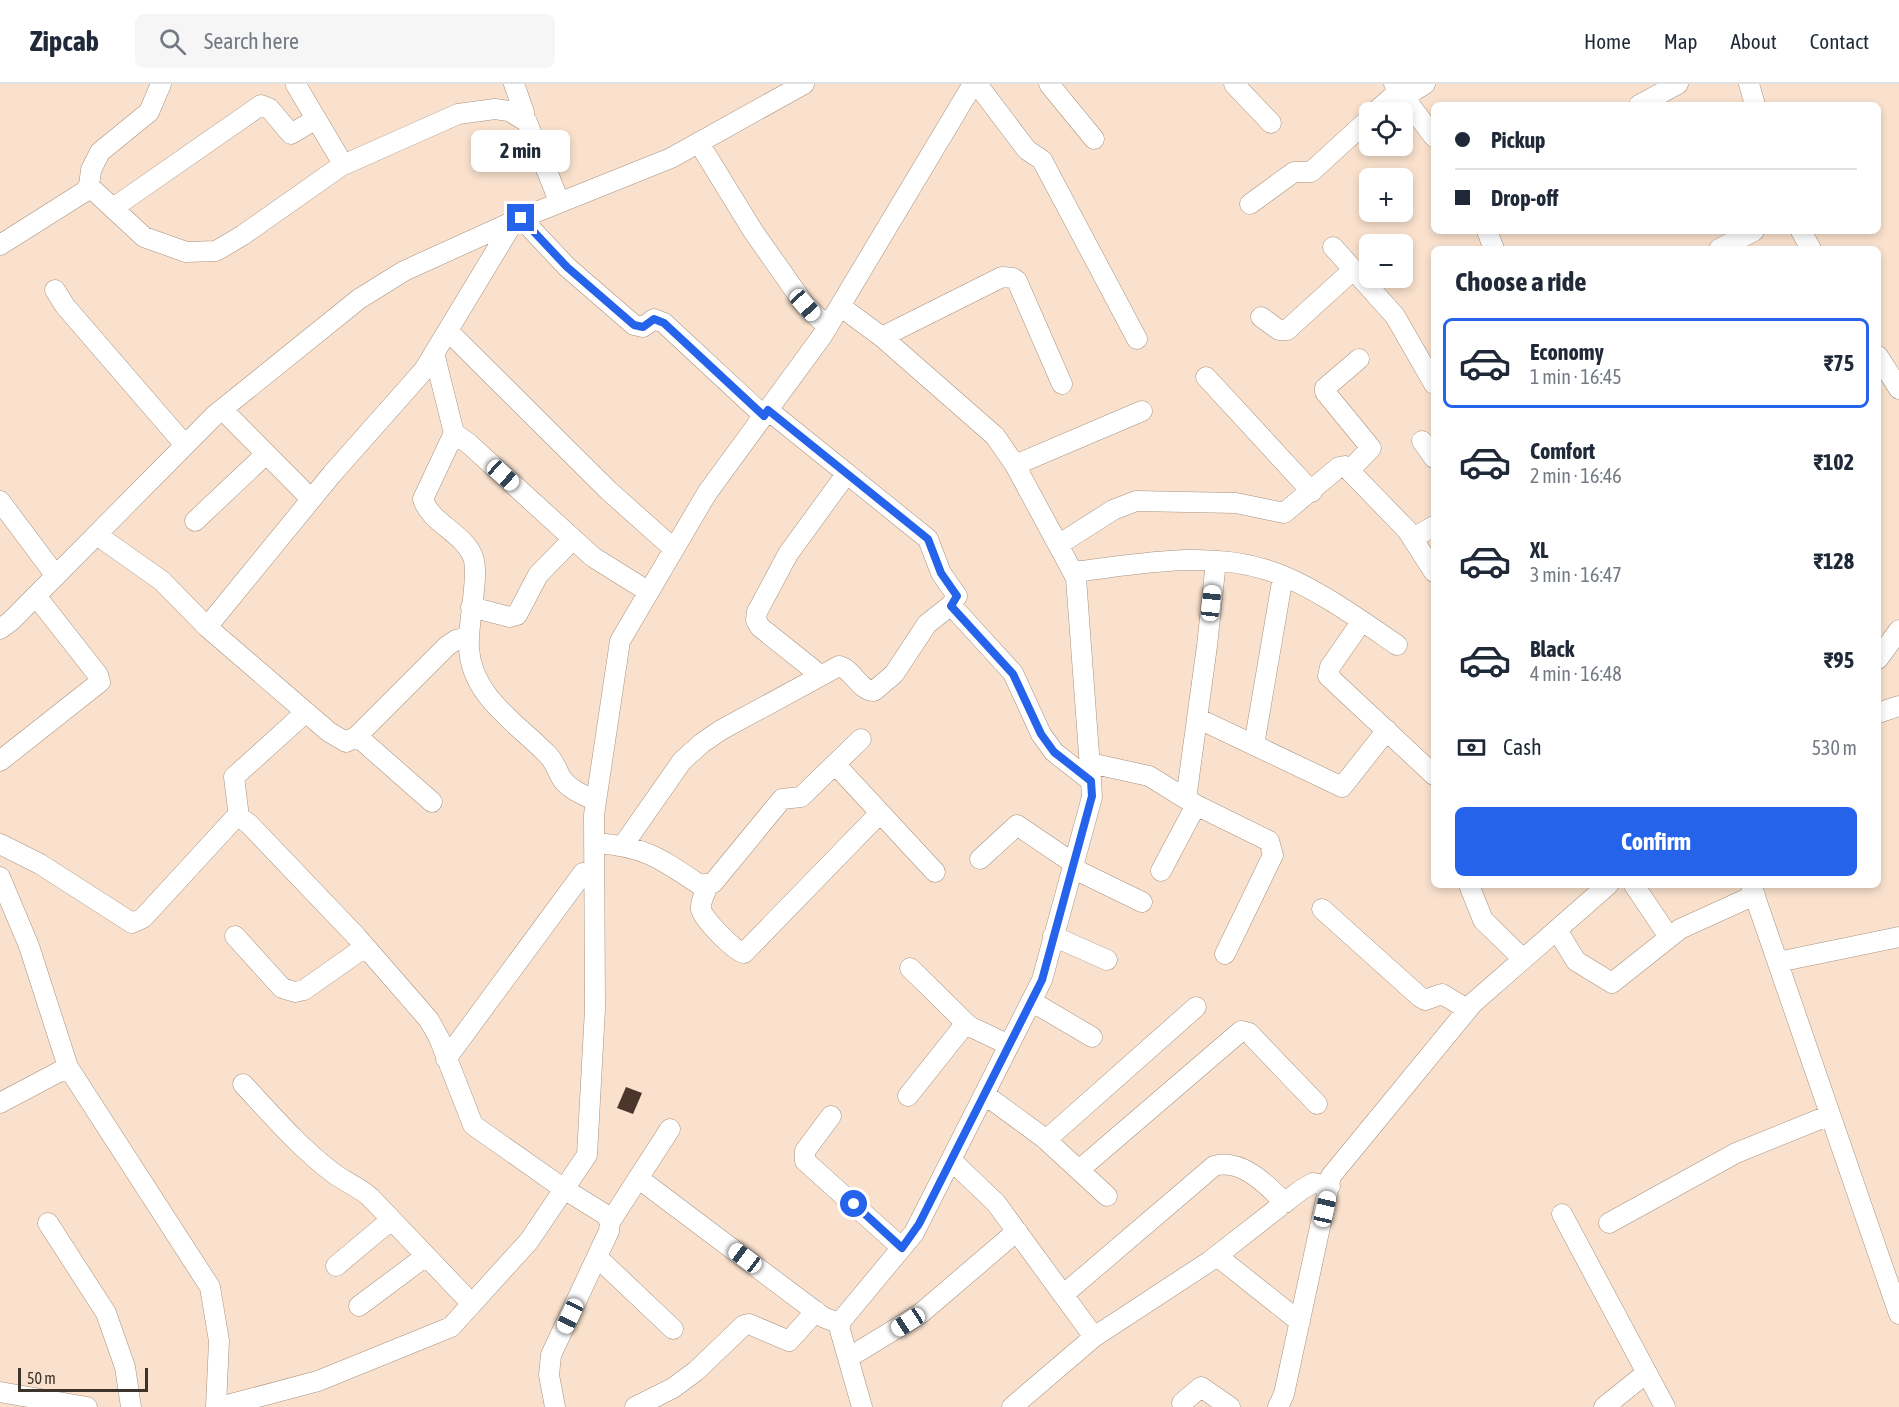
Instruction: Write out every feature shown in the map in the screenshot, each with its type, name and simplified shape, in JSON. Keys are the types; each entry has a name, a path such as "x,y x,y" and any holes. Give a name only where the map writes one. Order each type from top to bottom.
{"street":[{"path":"0,245 89,186 91,170 100,152 149,111 161,84"},
{"path":"514,84 524,112 524,119 560,201"},
{"path":"0,629 36,596 222,409 359,299 404,271 518,219 671,158 699,143 772,92 804,84"},
{"path":"0,877 29,946 68,1068 210,1287 219,1341 218,1407 258,1402 318,1381 451,1327 529,1241 588,1155 595,1009 596,801 620,641 707,493 828,327 975,84 1027,150 1042,160 1137,339"},
{"path":"1049,84 1094,139"},
{"path":"1233,84 1271,123"},
{"path":"1386,102 1399,91 1425,84"},
{"path":"1645,102 1678,84"},
{"path":"1749,84 1754,102"},
{"path":"296,85 344,164"},
{"path":"1399,91 1431,133"},
{"path":"113,208 261,105 269,108 291,134 316,119"},
{"path":"89,186 144,237 186,252 210,252 226,247 325,175 344,164 458,114 495,109 509,111 524,119"},
{"path":"1250,204 1293,172 1311,172 1359,128"},
{"path":"699,143 753,231 805,305 828,327"},
{"path":"207,627 311,500 424,370 518,219"},
{"path":"518,219 567,267 634,325 643,327 654,319 664,323 766,413 847,473 928,539 941,573 957,596 951,606 927,624 894,674 874,691 865,689 844,667 839,666 702,743 682,761 624,844"},
{"path":"1725,246 1748,234"},
{"path":"1333,248 1395,316 1431,379"},
{"path":"1262,317 1279,330 1287,330 1353,270"},
{"path":"882,337 1002,277 1013,278 1017,281 1062,384"},
{"path":"55,290 84,330 185,445"},
{"path":"840,306 882,337 989,429 1015,465 1073,572 1076,578 1092,796 1042,980 914,1233 844,1314 840,1324 862,1407"},
{"path":"448,331 609,491 674,549"},
{"path":"434,353 454,433 605,567 649,592"},
{"path":"1350,470 1371,448 1325,392 1325,388 1359,359"},
{"path":"1881,361 1899,389"},
{"path":"1206,377 1312,492"},
{"path":"222,409 311,500"},
{"path":"1015,465 1142,411"},
{"path":"454,433 423,499 428,510 472,554 474,562 469,637 470,665 484,691 511,722 552,760 565,783 596,801"},
{"path":"1422,441 1431,454"},
{"path":"195,521 266,454"},
{"path":"1058,545 1126,504 1151,500 1236,503 1284,513 1312,492 1339,467 1350,470 1413,538 1431,567"},
{"path":"820,675 760,627 756,620 757,612 788,554 847,473"},
{"path":"0,501 56,576"},
{"path":"1413,538 1431,527"},
{"path":"97,535 162,581 207,627 340,740 350,741 357,736 447,646 456,640 469,637"},
{"path":"471,607 510,617 517,615 538,575 573,539"},
{"path":"1073,572 1157,562 1216,561 1247,564 1283,576 1362,621 1397,645"},
{"path":"1161,872 1191,802 1197,718 1216,561"},
{"path":"1254,745 1283,576"},
{"path":"0,761 100,682 98,675 36,596"},
{"path":"951,606 1013,674 1041,734 1054,752 1091,772 1149,776 1191,802 1263,837 1272,847 1273,855 1225,954"},
{"path":"1362,621 1330,667 1328,676 1431,772"},
{"path":"1881,655 1899,630"},
{"path":"1881,712 1899,706"},
{"path":"306,712 234,777 239,817 249,824 365,947 429,1020 439,1038 473,1125 564,1189 606,1215 610,1222"},
{"path":"1197,718 1342,787 1387,730"},
{"path":"357,736 432,802"},
{"path":"861,739 801,797 782,799 713,883 708,886 701,905 702,914 735,950 744,953 880,813"},
{"path":"835,764 935,872"},
{"path":"0,844 40,864 132,923 143,918 234,819 239,817"},
{"path":"980,859 1017,825 1073,865 1142,902"},
{"path":"594,843 624,844 656,856 700,885 708,886"},
{"path":"446,1059 583,873 594,879"},
{"path":"1470,888 1483,920 1523,959"},
{"path":"1278,1407 1284,1394 1331,1176 1467,1010 1605,888"},
{"path":"1636,888 1669,937"},
{"path":"1557,930 1576,961 1612,983 1669,937 1753,890 1899,1314"},
{"path":"1322,909 1420,997 1425,1000 1442,994 1467,1010"},
{"path":"235,936 282,988 294,992 304,990 365,947"},
{"path":"1053,936 1107,960"},
{"path":"1778,962 1899,937"},
{"path":"910,968 966,1023 1009,1045"},
{"path":"1031,1001 1092,1037"},
{"path":"1046,1140 1196,1007"},
{"path":"908,1096 966,1023"},
{"path":"1079,1170 1241,1031 1249,1033 1317,1104"},
{"path":"0,1103 68,1068"},
{"path":"243,1084 309,1153 331,1172 362,1190 472,1304"},
{"path":"984,1094 1046,1140 1107,1196"},
{"path":"1609,1223 1736,1153 1830,1115"},
{"path":"831,1116 805,1151 805,1161 902,1248"},
{"path":"555,1407 549,1375 551,1355 609,1231 610,1222 670,1129"},
{"path":"951,1160 990,1196 1094,1337"},
{"path":"1064,1295 1214,1166 1225,1165 1258,1176 1285,1203"},
{"path":"638,1179 816,1311 840,1324"},
{"path":"1012,1407 1094,1337 1216,1256 1312,1183 1330,1186"},
{"path":"1562,1214 1665,1407"},
{"path":"336,1266 392,1220"},
{"path":"48,1223 106,1313 125,1367 131,1407"},
{"path":"848,1358 920,1314 1017,1231"},
{"path":"358,1306 426,1256"},
{"path":"1216,1256 1300,1322"},
{"path":"597,1257 673,1329"},
{"path":"635,1407 673,1388 696,1371 744,1325 749,1324 789,1341 816,1311"},
{"path":"1604,1407 1639,1379 1647,1376"},
{"path":"1182,1403 1201,1387 1230,1407"},
{"path":"0,1392 87,1407"}],"building":[{"path":"626,1087 642,1093 633,1114 617,1108"}],"route":[{"path":"521,218 552,253 634,325 643,327 654,319 664,323 764,416 768,410 928,539 941,573 957,596 951,606 968,621 1013,674 1041,734 1054,752 1091,781 1092,796 1042,980 914,1233 902,1248 854,1204"}]}
